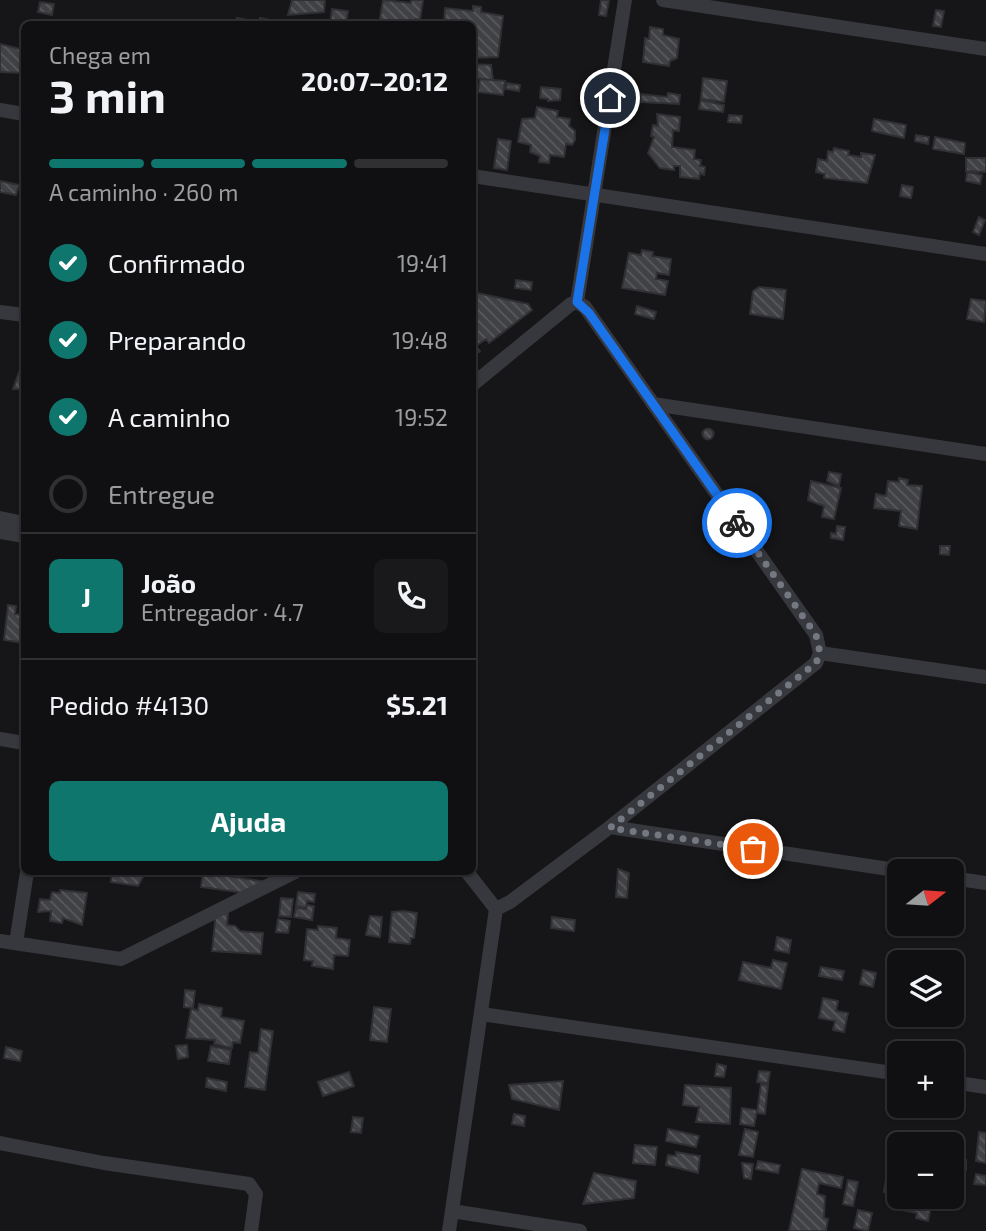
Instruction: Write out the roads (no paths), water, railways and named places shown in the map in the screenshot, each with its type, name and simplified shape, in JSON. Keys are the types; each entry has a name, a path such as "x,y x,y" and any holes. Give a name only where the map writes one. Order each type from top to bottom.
{"street":[{"path":"476,382 577,302 625,0"},
{"path":"663,0 986,49"},
{"path":"0,110 21,114"},
{"path":"476,177 986,254"},
{"path":"496,909 510,902 610,828 816,663 820,653 816,635 589,313 577,302"},
{"path":"0,312 21,315"},
{"path":"653,404 986,454"},
{"path":"0,518 21,522"},
{"path":"0,532 21,536"},
{"path":"820,653 986,677"},
{"path":"0,739 21,742"},
{"path":"610,828 887,869"},
{"path":"16,943 27,875"},
{"path":"0,941 121,959 289,875"},
{"path":"449,1231 496,909 469,875"},
{"path":"964,880 986,883"},
{"path":"481,1014 887,1072"},
{"path":"964,1084 986,1087"},
{"path":"0,1143 104,1163 249,1184 256,1194 251,1231"},
{"path":"452,1210 580,1231"}]}
